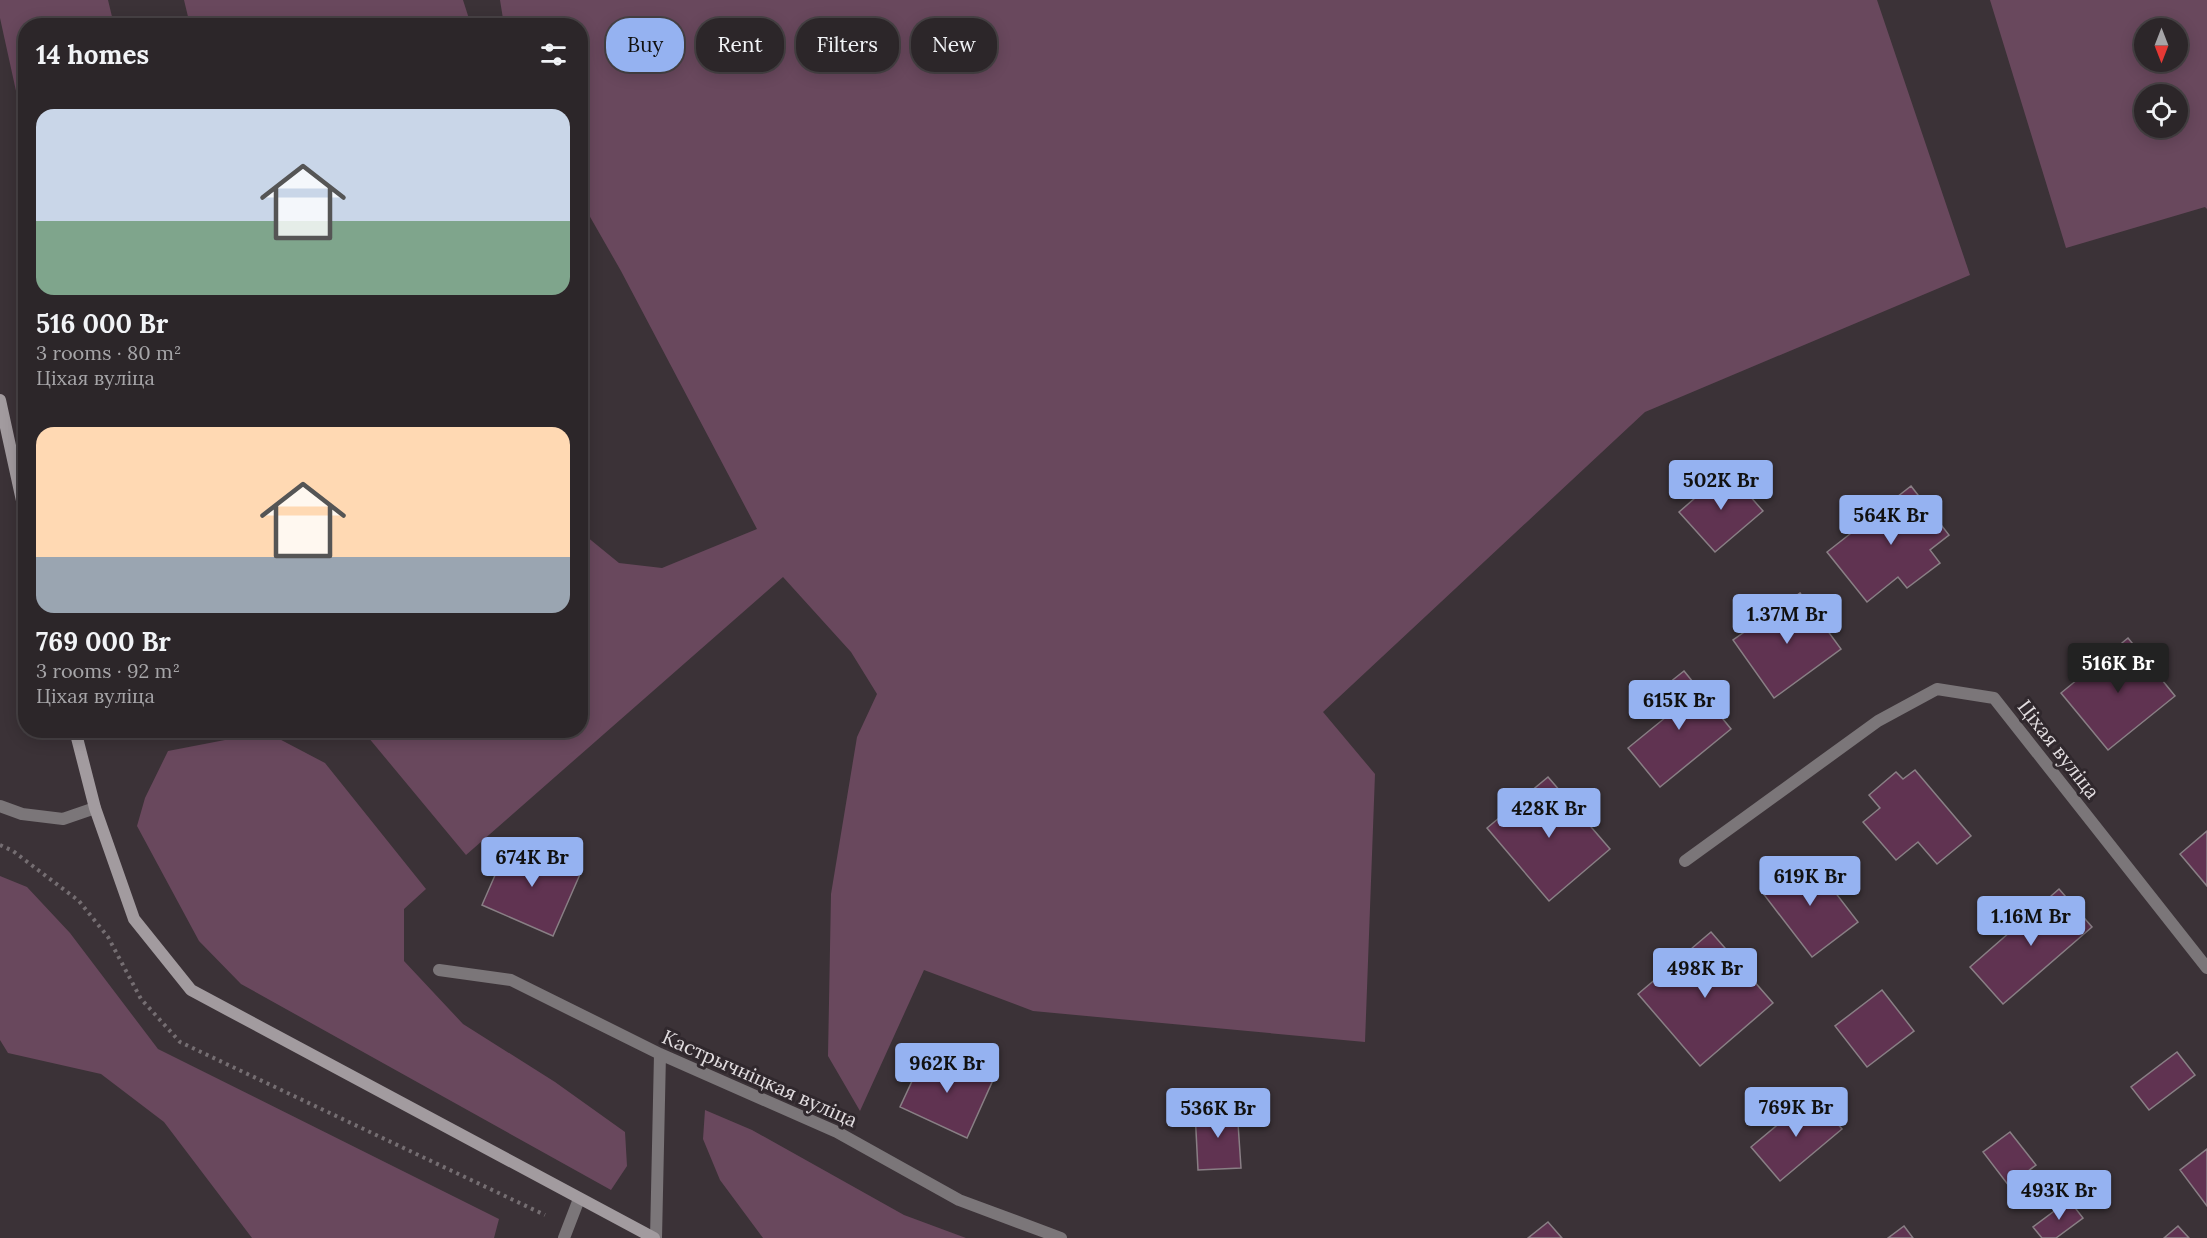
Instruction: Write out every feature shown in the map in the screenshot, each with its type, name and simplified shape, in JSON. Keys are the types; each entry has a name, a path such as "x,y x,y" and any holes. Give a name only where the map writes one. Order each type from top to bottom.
{"street":[{"path":"0,400 18,482"},
{"name":"Ціхая вуліца","path":"1685,861 1878,721 1937,689 1994,698 2207,968"},
{"path":"77,738 95,808 134,919 191,990 655,1238 660,1054"},
{"path":"0,806 22,814 63,819 95,808"},
{"name":"Кастрычніцкая вуліца","path":"439,970 511,980 660,1054 837,1132 959,1200 1061,1238"},
{"path":"564,1238 579,1199"}],"shaded area":[{"path":"0,0 108,0 112,18 18,18 18,100 0,18"},
{"path":"184,0 463,0 469,18 188,18"},
{"path":"500,0 1877,0 1970,275 1645,412 1323,712 1375,774 1365,1042 1033,1011 924,970 860,1111 828,1056 831,894 857,737 877,694 851,652 783,577 466,855 369,738 588,738 588,538 619,563 662,568 757,529 621,271 588,213 588,18 503,18"},
{"path":"1990,0 2207,0 2207,209 2205,207 2066,248"},
{"path":"235,738 277,738 325,763 426,889 404,909 404,961 463,1024 555,1082 625,1132 627,1166 611,1190 241,984 199,941 137,826 145,798 168,751"},
{"path":"0,876 27,887 70,933 158,1049 499,1219 494,1238 252,1238 164,1122 101,1074 8,1053 0,1040"},
{"path":"705,1110 752,1130 904,1215 966,1238 763,1238 720,1180 703,1139"}],"building":[{"path":"1727,470 1763,511 1715,552 1679,512"},
{"path":"1911,486 1949,535 1930,550 1940,563 1907,588 1898,577 1867,602 1827,552"},
{"path":"1800,593 1841,649 1774,698 1733,640"},
{"path":"2128,638 2175,696 2108,750 2061,693"},
{"path":"1684,671 1731,729 1660,787 1628,748 1671,713 1655,694"},
{"path":"1915,770 1971,836 1937,864 1918,842 1896,860 1863,822 1880,808 1869,795 1896,772 1903,779"},
{"path":"1548,777 1610,849 1549,901 1487,828"},
{"path":"2207,831 2207,886 2180,854"},
{"path":"510,841 581,872 553,936 482,905"},
{"path":"1808,857 1858,922 1812,957 1762,892"},
{"path":"2059,889 2092,927 2003,1004 1970,967"},
{"path":"1711,932 1773,1003 1700,1066 1638,994"},
{"path":"1882,990 1914,1031 1867,1067 1835,1026"},
{"path":"927,1049 993,1080 967,1138 900,1107"},
{"path":"2177,1052 2195,1075 2149,1110 2131,1087"},
{"path":"1813,1095 1842,1129 1780,1181 1751,1147"},
{"path":"1237,1108 1241,1168 1198,1170 1195,1111"},
{"path":"2010,1132 2036,1165 2009,1186 1983,1152"},
{"path":"2207,1149 2207,1206 2180,1170"},
{"path":"2069,1200 2083,1218 2056,1238 2042,1238 2033,1227"},
{"path":"1548,1222 1562,1238 1528,1238"},
{"path":"1904,1226 1913,1238 1888,1238"},
{"path":"2178,1226 2189,1238 2164,1238"}]}
